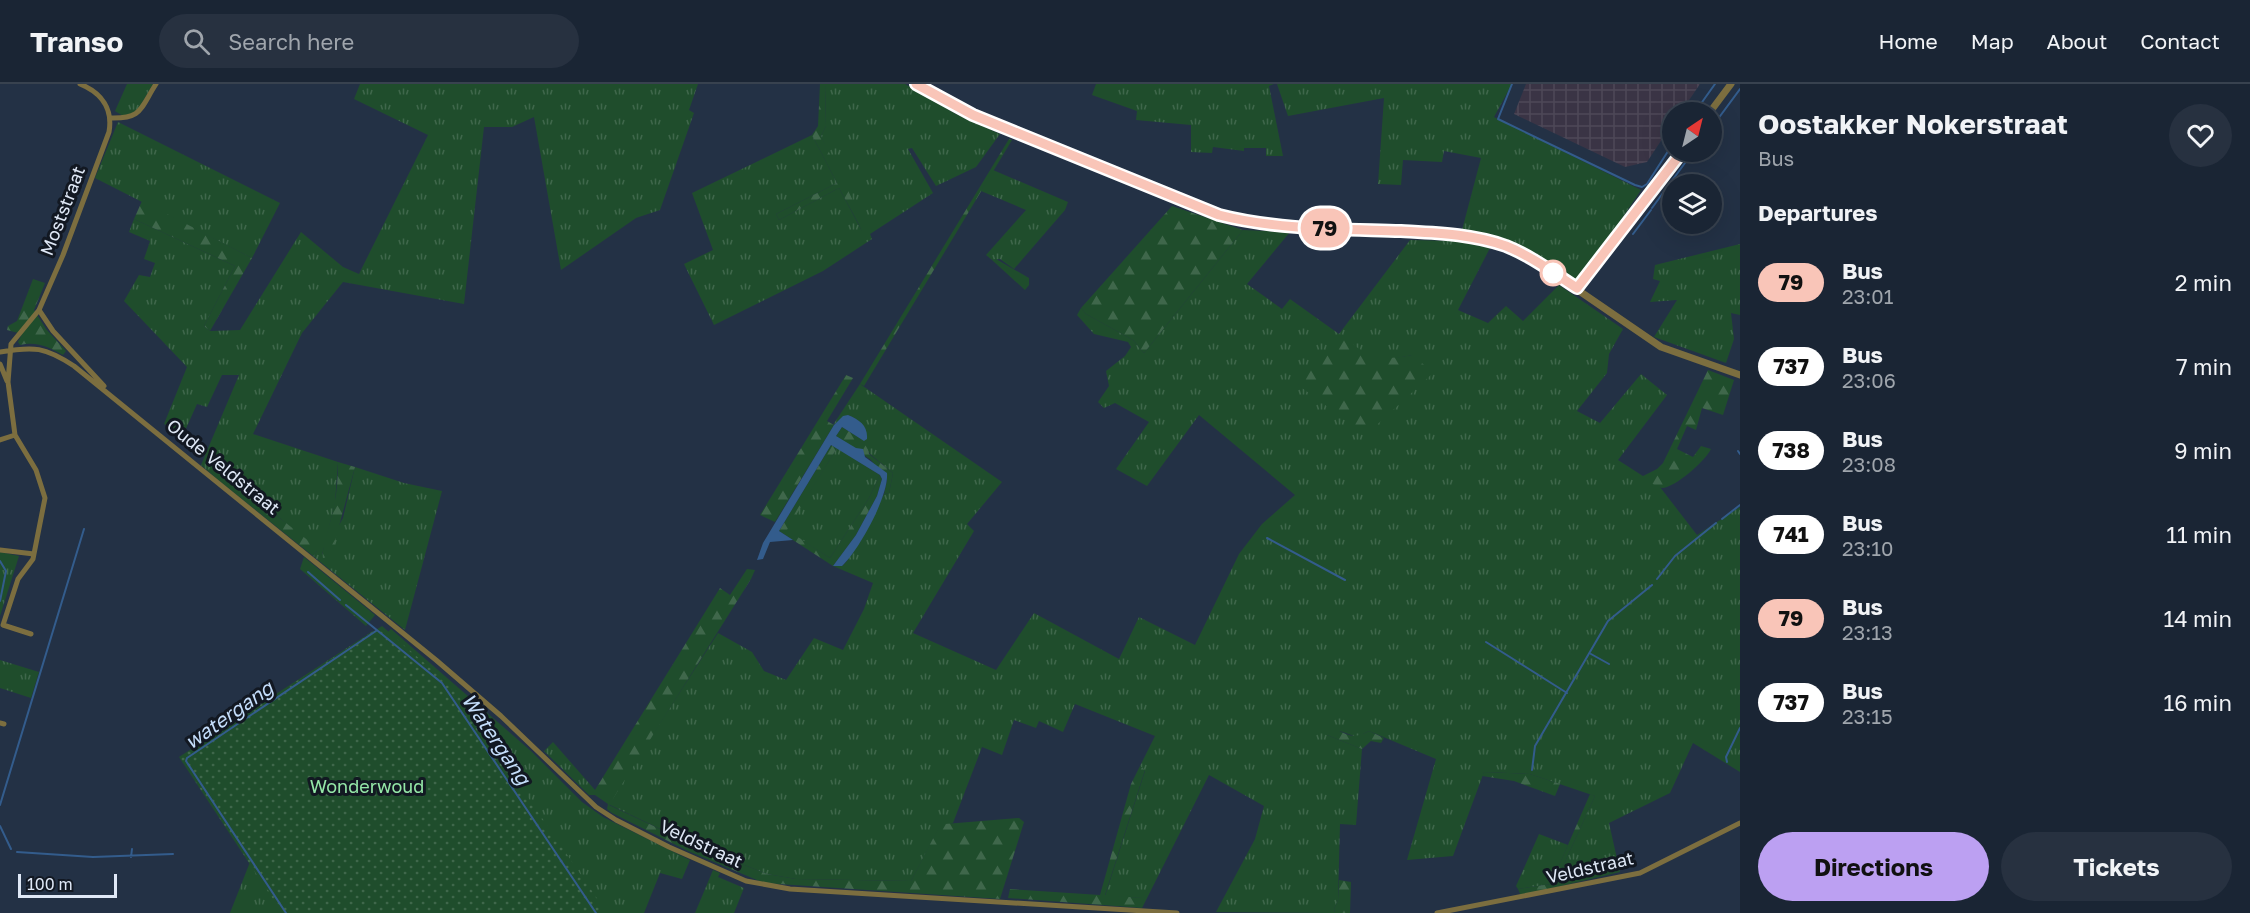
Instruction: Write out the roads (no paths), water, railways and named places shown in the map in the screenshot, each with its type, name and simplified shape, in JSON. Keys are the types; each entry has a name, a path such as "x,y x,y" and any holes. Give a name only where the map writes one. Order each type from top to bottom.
{"street":[{"path":"80,84 101,97 107,105 110,118 136,116 156,84"},
{"path":"916,84 973,115 1219,215 1257,224 1434,233 1478,238 1515,250 1577,288 1661,347 1740,375"},
{"path":"1718,102 1731,84"},
{"name":"Moststraat","path":"10,350 11,344 39,310 63,255 109,132 110,118"},
{"path":"1577,288 1674,162"},
{"name":"Oude Veldstraat","path":"39,310 53,331 116,399"},
{"name":"Oude Veldstraat","path":"0,352 39,348 54,353 116,399 311,558"},
{"path":"10,350 8,382 15,435 36,470 45,498 34,554 18,579 3,625 31,634"},
{"path":"0,364 8,382"},
{"path":"0,440 15,435"},
{"path":"0,550 34,554"},
{"name":"Veldstraat","path":"311,558 501,716 597,807 658,841 746,881 790,890 1177,913"},
{"name":"Veldstraat","path":"1437,913 1640,873 1740,824"}],"water":[{"path":"848,415 862,424 866,430 867,439 864,441 842,427 836,436 856,448 863,449 865,457 887,473 883,495 864,536 842,566 833,566 856,535 877,496 882,479 880,475 831,445 779,531 793,540 770,542 763,559 757,560 763,543 834,425 843,416"}],"waterway":[{"path":"1512,84 1498,119 1642,187 1647,184 1662,161"},
{"path":"1702,102 1715,84"},
{"path":"1722,113 1740,89"},
{"path":"1652,208 1686,162"},
{"path":"1633,234 1651,210"},
{"path":"1722,519 1740,505"},
{"path":"1657,579 1675,556 1716,523"},
{"path":"0,805 84,529"},
{"path":"1267,538 1345,580"},
{"path":"0,561 6,571 0,601"},
{"path":"308,572 340,600"},
{"path":"1532,770 1535,746 1608,621 1652,585"},
{"name":"Watergang","path":"346,605 442,683 596,913"},
{"name":"watergang","path":"286,913 186,761 187,758 376,631"},
{"path":"1486,642 1567,693"},
{"path":"1591,654 1609,664"},
{"path":"1727,762 1726,757 1740,728"},
{"path":"0,826 11,849"},
{"path":"131,857 132,849"},
{"path":"17,852 93,857 173,854"}],"park label":[{"name":"Wonderwoud","path":"367,787"}]}
